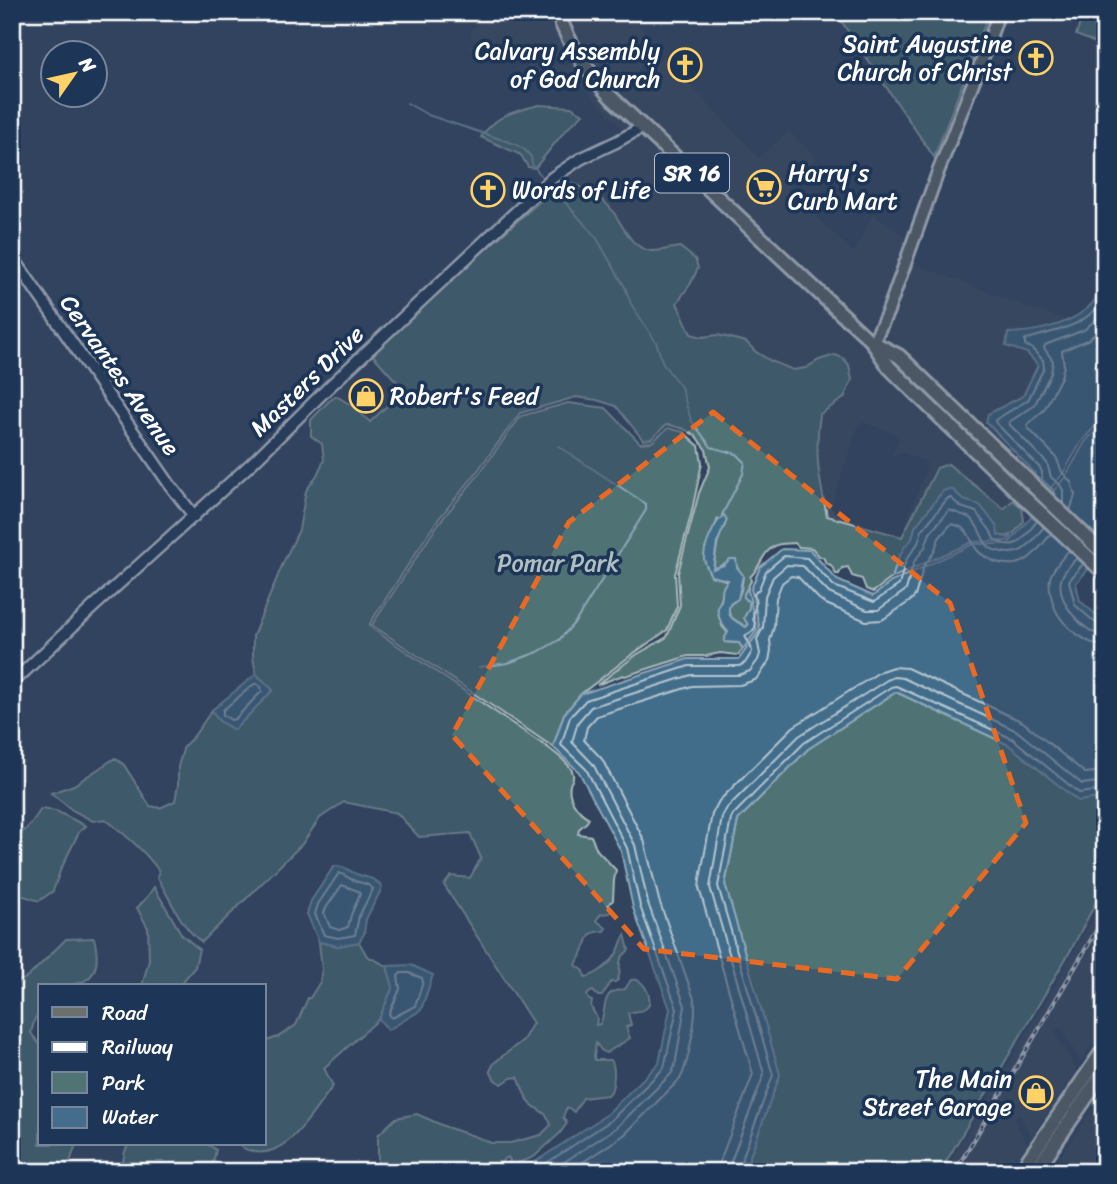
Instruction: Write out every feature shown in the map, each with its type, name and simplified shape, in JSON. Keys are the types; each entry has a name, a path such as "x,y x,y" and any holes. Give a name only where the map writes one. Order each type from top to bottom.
{"highway":[{"name":"SR 16","path":"557,12 567,38 583,63 611,97 847,319"},
{"name":"SR 16","path":"873,343 899,356 1105,555"},
{"name":"SR 16","path":"873,343 889,367 901,379 1103,572"},
{"path":"1020,1172 1105,1048"},
{"path":"1035,1172 1105,1070"}],"main road":[{"path":"873,343 888,311 999,12"},
{"name":"SR 16","path":"847,319 873,343"}],"street":[{"name":"Masters Drive","path":"12,683 194,516 552,178 580,159 643,127"},
{"name":"Cervantes Avenue","path":"12,256 194,516"}],"highlighted area":[{"path":"713,412 950,603 1026,823 897,979 644,949 452,735 569,522"}],"shaded area":[{"path":"490,12 545,12 552,28 558,25 573,55 567,58 545,58 472,38 470,31"},
{"path":"583,12 630,12 658,52 612,92 599,78 565,22"},
{"path":"469,45 543,65 568,65 576,61 637,126 627,133 580,84 468,47"},
{"path":"663,57 759,158 789,131 817,158 786,189 854,253 873,214 902,236 907,246 872,336 617,97"},
{"path":"642,131 868,343 1016,496 1005,509 937,468 902,537 897,536 902,534 927,466 926,462 901,452 895,457 892,456 898,435 863,422 858,425 831,508 896,536 827,516 817,465 817,434 820,414 844,398 819,360 806,368 793,370 771,361 746,342 718,335 702,337 691,334 676,303 691,283 680,247 651,251 637,245 624,231 610,208 590,191 565,180 562,175"},
{"path":"912,255 918,265 1067,320 1024,332 1008,333 1007,346 1027,353 1038,365 1023,396 988,414 1036,473 1031,479 877,341"},
{"path":"885,353 896,359 1026,485 1021,490 903,376"},
{"path":"1105,897 1105,940 1099,943 1105,954 1105,1026 1081,1062 1061,1027 1054,1031 1076,1070 1032,1137 1020,1115 1013,1118 1027,1145 1008,1172 944,1172 1047,999"},
{"path":"1096,1105 1105,1122 1105,1172 1050,1172"}],"green space":[{"path":"835,12 989,12 934,157"},
{"path":"1084,12 1105,12 1105,47 1076,35"},
{"path":"539,105 571,107 583,114 564,132 535,168 528,167 521,155 481,137 500,119"},
{"path":"564,180 601,199 638,246 652,251 680,247 695,259 698,268 677,303 691,334 702,337 718,335 746,342 771,361 793,370 806,368 835,355 843,358 849,365 852,380 844,398 820,414 818,466 827,516 902,537 937,468 948,464 1004,509 1013,500 1022,508 1024,521 1010,535 998,535 953,490 943,491 915,527 912,539 899,557 892,578 873,592 866,589 862,579 852,576 848,567 842,568 839,574 836,574 831,565 812,548 799,547 795,543 777,545 768,551 750,577 751,581 744,594 749,601 745,616 748,625 746,627 729,613 730,604 737,599 740,592 743,575 726,563 713,570 718,541 725,525 718,519 705,549 711,576 729,581 723,588 719,604 722,626 728,633 725,642 739,643 743,649 738,655 720,653 688,656 597,685 636,655 667,637 680,605 678,573 699,493 710,467 706,450 695,435 670,425 666,425 651,439 643,440 616,406 597,400 576,397 520,413 436,522 370,623 370,627 550,749 570,767 573,776 570,785 572,800 589,818 578,834 591,836 597,850 616,870 613,900 608,905 612,909 610,913 601,914 596,920 606,928 590,936 576,965 584,971 585,977 599,971 616,955 625,935 629,950 620,961 618,980 611,982 602,996 593,991 587,995 592,1001 591,1007 597,1018 596,1025 602,1020 610,994 625,989 631,980 637,980 643,985 649,1002 645,1009 628,1013 631,1025 626,1027 630,1038 606,1053 596,1043 595,1060 611,1060 613,1063 611,1092 583,1098 574,1112 566,1109 563,1117 567,1123 534,1157 510,1166 508,1157 499,1168 490,1172 378,1172 378,1135 396,1118 417,1114 491,1143 510,1143 541,1135 551,1125 545,1114 529,1101 518,1077 502,1084 495,1080 490,1071 494,1063 523,1040 533,1023 444,885 451,876 470,878 481,858 470,833 419,837 397,813 344,802 320,818 302,844 202,942 182,921 157,877 159,871 141,850 105,819 93,821 72,810 51,793 74,785 115,758 124,765 150,806 160,808 175,801 178,767 184,746 212,710 218,720 234,730 273,690 256,674 253,636 299,530 306,491 324,460 322,444 311,436 311,420 336,396 370,422 404,390 371,353"},
{"name":"Pomar Park","path":"568,403 606,408 640,443 652,442 668,428 683,432 699,446 702,463 675,574 677,606 667,630 581,694 564,714 553,747 372,625 439,523 521,416"},
{"path":"896,692 1009,745 1078,801 1105,797 1105,885 1072,948 940,1172 744,1172 780,1075 725,885 738,820 808,749"},
{"path":"41,809 56,811 86,826 79,832 53,891 39,901 12,892 12,838 25,830"},
{"path":"154,887 182,935 199,949 195,967 181,984 143,984 149,960 148,928 137,908"},
{"path":"94,938 96,966 86,980 77,983 38,984 38,1016 31,1033 38,1042 38,1146 75,1146 70,1162 57,1172 12,1172 12,985 28,977 66,939"},
{"path":"319,942 338,946 359,942 367,956 387,966 393,987 379,1019 324,1068 333,1086 293,1137 267,1152 253,1152 241,1146 266,1146 266,1041 296,1025 308,998 320,982 322,969"},
{"path":"128,1146 210,1146 216,1150 211,1172 121,1172"}],"water":[{"path":"1105,281 1105,415 1082,441 1062,475 1046,494 1031,479 1035,473 986,422 988,414 1023,396 1038,365 1027,353 1006,346 1008,333 1032,331 1069,320 1090,306"},
{"path":"1105,420 1105,550 1076,583 1080,601 1105,622 1105,797 1078,801 1009,745 896,692 808,749 738,820 725,884 780,1075 744,1172 520,1172 606,1115 659,1063 670,1009 633,908 621,851 579,772 553,747 564,714 581,694 688,659 739,659 760,630 751,589 760,567 782,549 810,550 837,580 873,596 891,582 973,544 1008,544 1065,477 1085,442"},
{"path":"948,489 964,500 980,505 997,527 998,535 1011,537 1007,541 972,542 892,578 899,557 912,539 915,527 943,491"},
{"path":"724,515 727,520 717,543 713,569 724,565 730,559 736,559 737,567 743,575 738,599 730,604 729,613 746,627 748,625 744,618 749,602 744,598 744,594 749,585 757,630 743,649 739,643 725,642 728,632 720,620 718,606 728,580 711,576 704,559 710,535"},
{"path":"256,674 273,690 234,730 218,720 212,710"},
{"path":"334,866 344,867 374,880 382,888 366,919 364,934 359,942 338,946 319,942 307,914 311,901"},
{"path":"411,965 433,975 421,1010 388,1030 379,1019 393,987 387,966"}],"waterway":[{"path":"407,103 428,115 515,144 531,157 532,164 544,179"},
{"path":"550,185 596,237 625,287 631,304 656,342 663,364 681,387 691,420 711,447 737,454 745,462 743,474 722,515"},
{"path":"479,667 508,663 538,652 559,640 576,621 646,510 646,504 558,446"}],"railway":[{"path":"955,1172 1105,916"}],"place":[{"name":"Saint Augustine Church of Christ","path":"1036,58"},
{"name":"Calvary Assembly of God Church","path":"685,65"},
{"name":"Harry's Curb Mart","path":"764,187"},
{"name":"Words of Life","path":"488,190"},
{"name":"Robert's Feed","path":"366,396"},
{"name":"The Main Street Garage","path":"1036,1093"}]}
